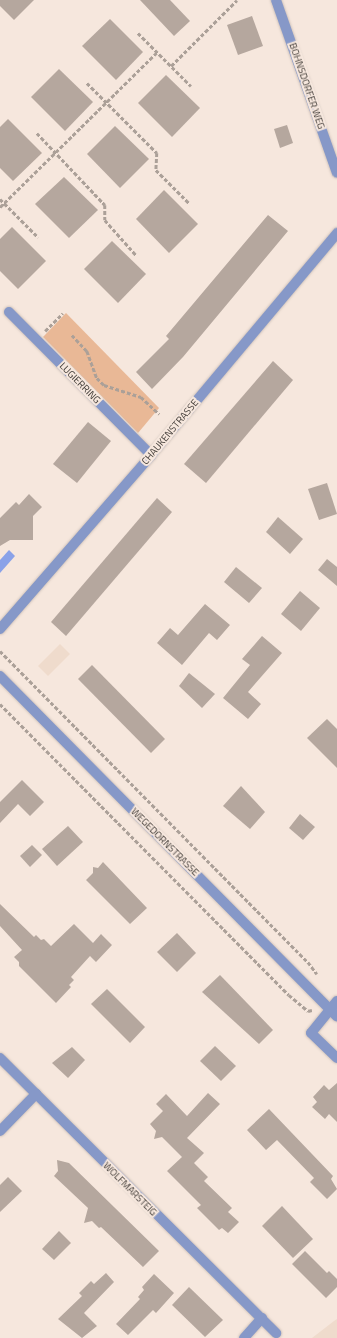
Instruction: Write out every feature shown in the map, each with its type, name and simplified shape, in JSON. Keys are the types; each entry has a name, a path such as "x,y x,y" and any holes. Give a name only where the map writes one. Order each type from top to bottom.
{"street":[{"name":"BOHNSDORFER WEG","path":"276,0 337,173"},
{"name":"CHAUKENSTRASSE","path":"0,629 151,455 337,233"},
{"name":"LUGIERRING","path":"9,312 151,455"},
{"name":"WEGEDORNSTRASSE","path":"0,676 337,1016"},
{"path":"337,1000 311,1033 337,1058"},
{"name":"WOLFMARSTEIG","path":"0,1058 276,1333"},
{"path":"0,1131 36,1094"},
{"path":"244,1338 262,1318"}],"path":[{"path":"171,66 237,0"},
{"path":"138,33 191,86"},
{"path":"0,207 157,52"},
{"path":"87,83 157,153 156,170 189,203"},
{"path":"37,133 105,205 105,220 136,255"},
{"path":"0,198 38,237"},
{"path":"36,340 63,313"},
{"path":"72,334 87,351 97,378 104,386 141,397 159,414"},
{"path":"0,651 308,962 321,980"},
{"path":"0,704 289,995 308,1011 330,1009"}],"shaded area":[{"path":"66,313 159,408 138,433 43,337"},
{"path":"60,644 70,654 48,676 38,666"},
{"path":"337,1319 337,1338 312,1338 334,1321"}],"water":[{"path":"9,550 15,556 0,573 0,560"}],"building":[{"path":"0,0 34,0 14,20 0,6"},
{"path":"140,0 170,0 190,21 174,36"},
{"path":"252,16 263,46 238,55 227,25"},
{"path":"110,19 143,52 116,80 82,46"},
{"path":"59,69 93,102 65,131 31,97"},
{"path":"166,75 200,108 172,137 138,103"},
{"path":"8,119 42,153 13,181 0,168 0,127"},
{"path":"287,125 293,143 280,148 274,129"},
{"path":"115,126 149,159 120,188 87,154"},
{"path":"64,177 98,210 69,238 35,204"},
{"path":"164,190 198,224 169,253 136,219"},
{"path":"268,215 288,231 183,357 152,389 136,372 169,339 166,336"},
{"path":"12,227 46,261 18,289 0,271 0,239"},
{"path":"112,241 146,274 118,303 84,269"},
{"path":"273,361 293,380 206,483 184,464"},
{"path":"88,422 111,441 77,483 53,464"},
{"path":"327,483 337,514 319,520 308,489"},
{"path":"29,494 42,507 33,516 33,540 10,540 0,546 0,518 16,502 19,505"},
{"path":"157,498 172,512 66,636 51,622"},
{"path":"278,517 303,539 290,554 266,532"},
{"path":"327,559 337,567 337,586 318,570"},
{"path":"236,567 262,588 249,603 224,582"},
{"path":"300,591 320,608 301,631 281,614"},
{"path":"205,604 230,625 217,640 209,633 182,665 157,643 170,628 178,635"},
{"path":"262,636 282,653 248,692 261,704 248,719 223,698 250,665 242,659"},
{"path":"92,665 165,739 151,753 78,679"},
{"path":"189,673 215,694 202,708 179,686"},
{"path":"327,719 337,729 337,768 307,738"},
{"path":"22,780 44,802 30,816 18,804 0,823 0,802"},
{"path":"241,786 265,812 250,829 223,806"},
{"path":"300,814 315,827 303,840 289,828"},
{"path":"68,826 83,842 57,866 42,849"},
{"path":"32,845 42,855 30,867 20,856"},
{"path":"103,862 147,908 130,924 86,880 93,873 93,867 98,868"},
{"path":"0,904 34,937 36,935 41,940 44,939 51,946 74,924 93,943 101,934 112,945 96,962 90,956 71,977 74,980 69,985 71,987 56,1003 19,966 19,962 14,957 22,950 0,926"},
{"path":"177,933 196,953 177,972 157,952"},
{"path":"220,975 273,1030 259,1044 202,992"},
{"path":"107,989 145,1027 130,1043 91,1004"},
{"path":"215,1046 236,1066 221,1081 200,1061"},
{"path":"72,1047 85,1060 68,1078 52,1063"},
{"path":"337,1083 337,1122 329,1114 325,1119 312,1107 317,1102 313,1097 324,1085 329,1090"},
{"path":"208,1093 220,1104 187,1138 204,1153 194,1163 208,1177 204,1181 232,1208 228,1212 239,1222 228,1233 222,1228 219,1230 197,1208 201,1205 167,1171 182,1157 162,1137 154,1139 156,1131 150,1124 163,1111 156,1104 166,1094 187,1116"},
{"path":"269,1109 333,1176 331,1179 337,1189 327,1199 310,1182 314,1178 277,1140 266,1150 247,1130"},
{"path":"57,1160 69,1163 159,1251 143,1267 101,1227 99,1228 92,1221 84,1223 88,1208 54,1176 58,1171"},
{"path":"8,1177 22,1191 0,1212 0,1185"},
{"path":"282,1206 313,1239 293,1258 262,1226"},
{"path":"59,1231 71,1243 54,1260 42,1249"},
{"path":"305,1251 327,1273 329,1271 337,1279 337,1287 326,1298 292,1264"},
{"path":"106,1273 114,1282 84,1313 97,1326 82,1338 58,1319 82,1296 79,1293 91,1281 94,1284"},
{"path":"154,1274 174,1293 156,1313 153,1310 128,1335 116,1324 140,1299 138,1297 144,1290 142,1287"},
{"path":"189,1287 223,1320 205,1337 172,1305"}]}
